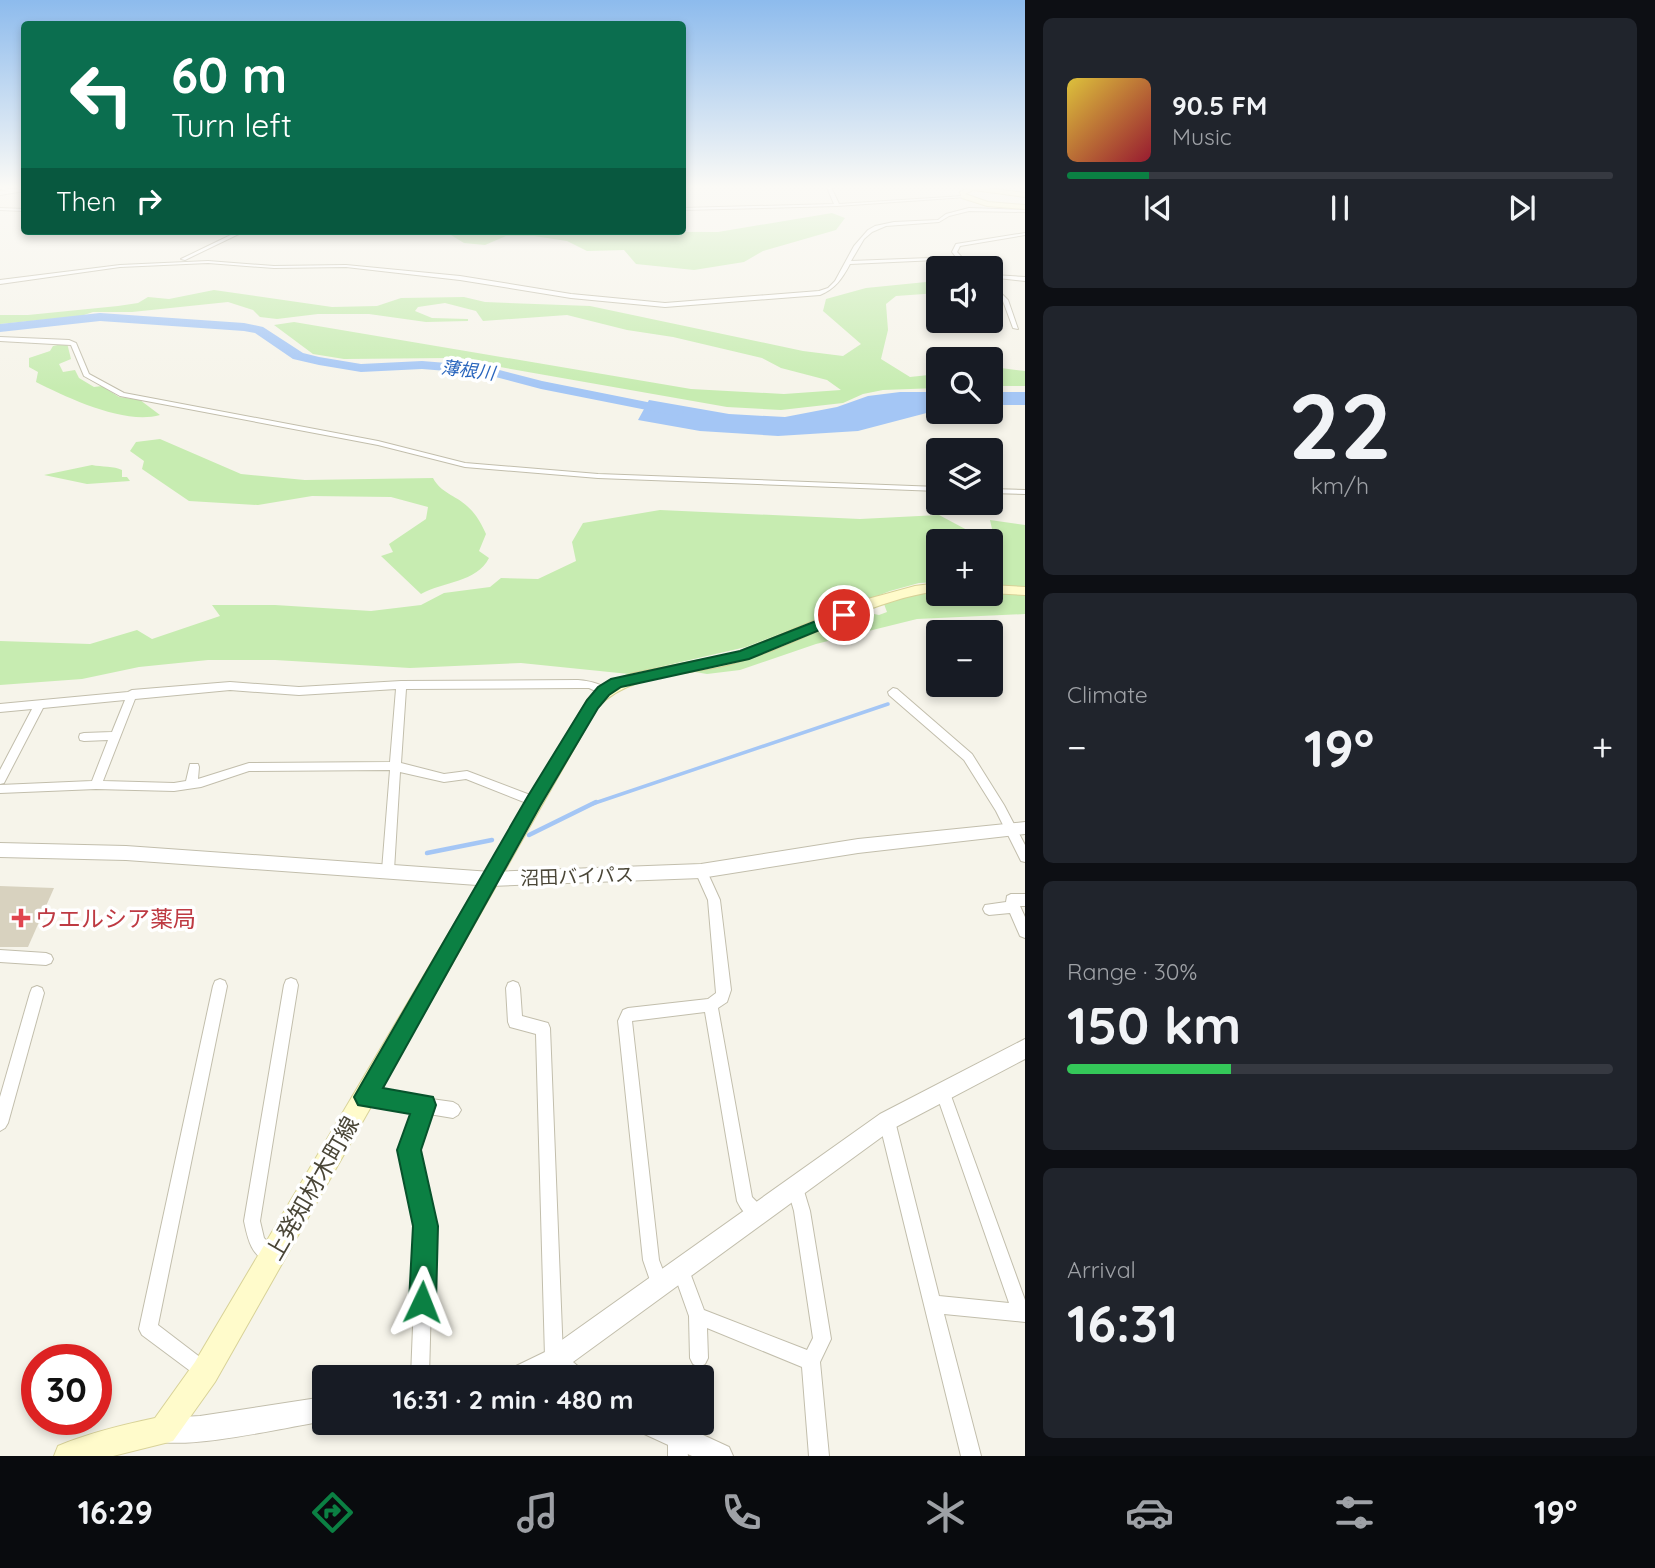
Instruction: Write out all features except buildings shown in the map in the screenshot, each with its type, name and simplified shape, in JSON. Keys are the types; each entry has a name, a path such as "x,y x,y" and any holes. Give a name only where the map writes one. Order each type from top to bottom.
{"main road":[{"path":"604,691 627,680 743,656 866,606 926,589"},
{"path":"1003,590 1025,592"},
{"name":"上発知材木町線","path":"163,1431 205,1372 366,1097 534,801 592,704 604,691"},
{"path":"68,1456 120,1448 163,1431"}],"street":[{"path":"176,262 196,253"},
{"path":"0,282 120,266 176,262 274,267 346,266 466,278 571,296 677,306 820,293 832,289 854,253"},
{"path":"848,263 926,259"},
{"path":"1003,277 1025,279"},
{"path":"1003,298 1016,328"},
{"path":"0,339 74,344 86,374 122,396 377,443 465,466 610,477 926,489"},
{"path":"1003,491 1025,492"},
{"path":"0,708 230,686 299,691 401,685 578,684 591,685 604,691"},
{"path":"388,870 401,685"},
{"path":"893,692 968,757 1000,808 1018,829 1025,858"},
{"path":"96,785 132,694"},
{"path":"0,780 40,704"},
{"path":"84,737 116,736"},
{"path":"0,789 191,785 249,767 394,766 444,778 467,775 534,801"},
{"path":"191,785 194,767"},
{"name":"沼田バイパス","path":"0,850 126,853 491,879 701,872 858,846 1018,829"},
{"path":"659,1283 651,1260 626,1017 710,1005 722,997 724,990 714,900 701,872"},
{"path":"989,909 1019,904 1025,932"},
{"path":"0,956 46,959"},
{"path":"272,1257 257,1242 252,1222 291,985"},
{"path":"205,1372 148,1329 220,986"},
{"path":"513,988 515,1022 543,1028 563,1365"},
{"path":"0,1123 37,993"},
{"path":"710,1005 745,1201 757,1214"},
{"path":"567,1365 659,1283 887,1121 1025,1049"},
{"path":"934,1304 1023,1313 943,1093"},
{"path":"366,1097 453,1110"},
{"path":"420,1365 425,1226 409,1150 425,1105"},
{"path":"887,1121 971,1456"},
{"path":"795,1187 802,1211 822,1339 811,1361 819,1456"},
{"path":"680,1268 698,1316 699,1358"},
{"path":"698,1316 811,1361"},
{"path":"163,1431 200,1429 312,1411"},
{"path":"664,1435 678,1446 720,1456"}],"green space":[{"path":"627,253 760,253 744,262 694,270 636,264"},
{"path":"926,282 926,294 896,296 886,304 888,330 881,359 910,377 926,375 926,388 883,390 863,394 843,403 781,410 727,407 449,358 344,359 313,354 274,325 294,322 691,389 784,394 841,390 827,380 781,368 762,358 567,315 483,321 476,311 445,303 418,307 415,311 432,318 468,321 426,322 369,314 318,314 277,319 260,317 253,310 228,302 132,312 93,312 81,316 0,324 0,315 28,315 118,306 138,303 148,297 169,299 214,290 332,307 377,306 401,298 464,297 485,302 590,306 803,351 843,356 861,344 823,311 826,299 866,288"},
{"path":"67,343 71,359 59,364 63,372 75,370 79,378 94,387 102,386 119,397 140,400 160,415 146,417 113,413 80,402 36,382 38,372 29,367 29,358 50,351 53,346"},
{"path":"1003,368 1025,371 1025,386 1003,386"},
{"path":"160,439 241,474 305,480 433,478 440,487 476,515 486,534 479,551 489,558 468,577 421,594 381,556 393,552 389,544 426,519 428,507 391,497 312,496 258,505 189,501 142,469 144,461 130,451 136,442"},
{"path":"92,465 122,470 122,477 127,477 130,481 87,484 44,475"},
{"path":"660,510 860,519 939,515 965,529 926,529 926,583 890,591 746,647 629,674 521,663 410,668 275,660 208,660 139,667 82,679 0,685 0,641 90,644 137,630 152,639 220,616 212,605 275,605 371,611 421,605 444,593 490,587 501,578 538,579 576,561 572,542 583,523"},
{"path":"990,520 1025,525 1025,587 1003,586 1003,529 992,529"},
{"path":"926,593 926,606 1003,606 1003,594 1025,594 1025,614 917,619 816,644 740,670 707,674 695,672 748,658 864,612 879,615 887,612 884,604 901,597"}],"water":[{"path":"926,392 926,413 858,431 778,436 700,431 638,420 649,400 729,414 785,417 837,407 868,396"},
{"path":"1003,392 1025,392 1025,405 1003,405"}],"waterway":[{"name":"薄根川","path":"0,328 100,317 244,327 259,330 298,356 319,361 361,368 422,365 484,370 541,385 677,412"},
{"path":"592,804 888,704"},
{"path":"529,835 596,802"},
{"path":"427,853 492,840"}],"place":[{"name":"ウエルシア薬局","path":"21,918"}],"route":[{"path":"422,1302 425,1226 409,1150 425,1105 366,1097 592,704 604,691 617,683 743,656 844,615"}]}
